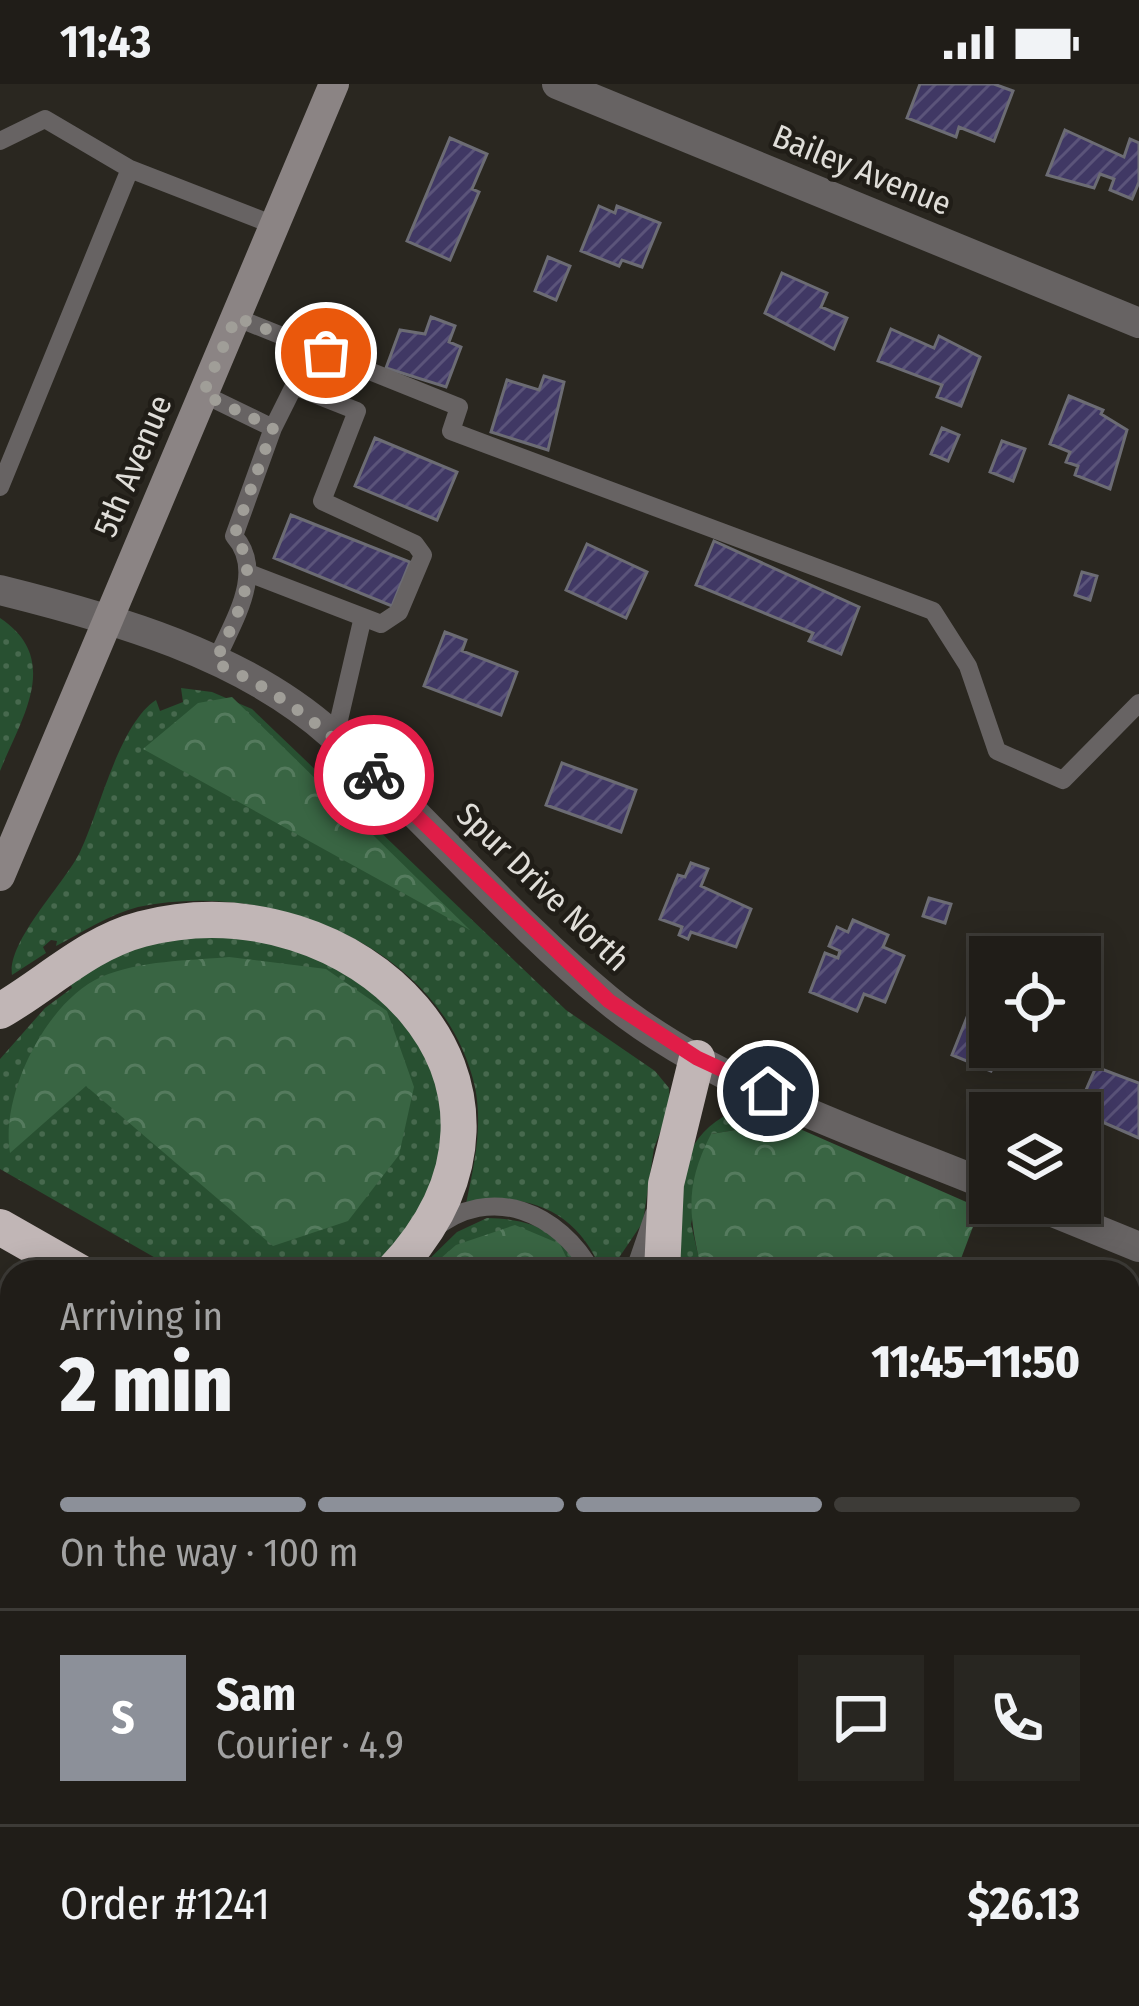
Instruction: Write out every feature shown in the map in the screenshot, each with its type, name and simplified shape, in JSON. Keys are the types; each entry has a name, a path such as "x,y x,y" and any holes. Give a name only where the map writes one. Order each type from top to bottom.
{"highway":[{"path":"0,1011 80,956 141,929 212,921 281,927 352,956 412,1004 448,1060 463,1122 453,1178 428,1234 403,1260"},
{"path":"663,1260 666,1184 697,1058"},
{"path":"0,1227 59,1260"},
{"path":"41,1249 75,1260"}],"main road":[{"name":"5th Avenue","path":"0,876 334,84"}],"street":[{"name":"Bailey Avenue","path":"557,84 1139,322"},
{"name":"Spur Drive North","path":"0,590 108,619 249,677 335,737 609,1001 697,1058 969,1177"},
{"path":"1083,1224 1139,1247"}],"lane":[{"path":"0,141 46,119 130,169 274,225"},
{"path":"0,488 130,169"},
{"path":"236,317 459,407 452,431 933,611 968,666 997,751 1063,780 1139,703"},
{"path":"215,663 250,574 246,550 234,536 273,428 294,386 357,411 322,501 415,544 423,555 399,612 382,624 362,621 250,574"},
{"path":"203,394 273,428"},
{"path":"335,737 362,621"},
{"path":"638,1260 666,1184"},
{"path":"428,1234 448,1218 470,1210 496,1206 530,1210 560,1227 583,1260"}],"green space":[{"path":"0,618 19,634 33,670 26,710 0,771"},
{"path":"181,688 212,692 252,709 566,1010 655,1071 669,1088 670,1107 654,1148 643,1222 617,1260 596,1260 565,1220 530,1203 488,1200 466,1204 478,1117 475,1087 457,1037 427,995 389,960 344,933 294,914 241,903 189,901 138,907 56,946 57,941 51,940 43,947 46,953 12,975 27,929 80,852 131,728 156,700 160,711 183,702"},
{"path":"232,697 470,930 143,749 198,703"},
{"path":"205,931 278,941 349,972 404,1015 439,1080 447,1143 430,1206 392,1253 383,1260 159,1260 0,1169 0,1059 45,1008 72,988 67,975 129,945"},
{"path":"229,957 326,969 387,1011 414,1087 399,1155 348,1221 273,1246 86,1086 10,1153 12,1104 20,1078 46,1028 81,989 132,967"},
{"path":"732,1112 784,1122 711,1134 691,1224 699,1260 679,1260 682,1180 696,1141"},
{"path":"784,1122 969,1203 969,1224 974,1224 960,1260 699,1260 692,1202 711,1134"},
{"path":"487,1218 531,1224 554,1237 575,1260 428,1260 457,1232"},
{"path":"515,1225 560,1244 567,1260 439,1260 456,1245"}],"building":[{"path":"920,84 994,84 1013,91 994,141 959,127 956,137 907,118"},
{"path":"1065,130 1124,157 1130,139 1139,143 1139,182 1132,199 1110,190 1114,179 1100,174 1094,188 1047,175"},
{"path":"450,138 487,154 472,189 479,192 450,260 407,241"},
{"path":"599,206 615,213 617,206 660,223 642,267 622,260 619,266 581,251"},
{"path":"548,257 570,266 556,300 535,291"},
{"path":"782,273 827,293 821,307 847,318 834,349 765,313"},
{"path":"431,317 455,326 449,342 461,347 446,387 386,368 400,330 425,334"},
{"path":"891,329 934,348 939,336 980,357 961,406 937,397 942,385 878,361"},
{"path":"544,376 564,382 548,450 491,432 507,380 539,390"},
{"path":"1069,396 1103,410 1101,414 1127,430 1110,489 1075,475 1078,466 1066,462 1070,452 1050,444"},
{"path":"942,428 959,435 948,461 931,454"},
{"path":"375,438 457,472 437,520 355,486"},
{"path":"1002,441 1025,449 1013,481 990,472"},
{"path":"291,515 410,562 392,606 274,558"},
{"path":"714,541 859,607 841,654 809,641 813,633 696,585"},
{"path":"587,544 647,572 626,618 566,590"},
{"path":"1082,572 1097,576 1090,600 1075,595"},
{"path":"445,632 466,640 462,651 517,672 501,715 424,686"},
{"path":"562,763 636,790 621,832 546,805"},
{"path":"691,863 708,869 701,886 751,909 736,947 691,932 688,939 679,935 682,927 660,919 678,875 685,877"},
{"path":"929,898 951,904 945,923 923,916"},
{"path":"853,920 888,935 883,947 904,956 885,1002 864,994 857,1011 810,992 825,953 838,958 840,951 829,946 837,927 848,932"},
{"path":"969,1012 969,1062 952,1055"},
{"path":"1096,1068 1139,1083 1139,1138 1101,1121 1101,1092 1085,1092"}],"way so far":[{"path":"326,353 236,317 203,394 273,428 234,536 246,550 250,574 215,663 249,677 330,732 374,775"}],"route":[{"path":"374,775 609,1001 697,1058 768,1091"}]}
